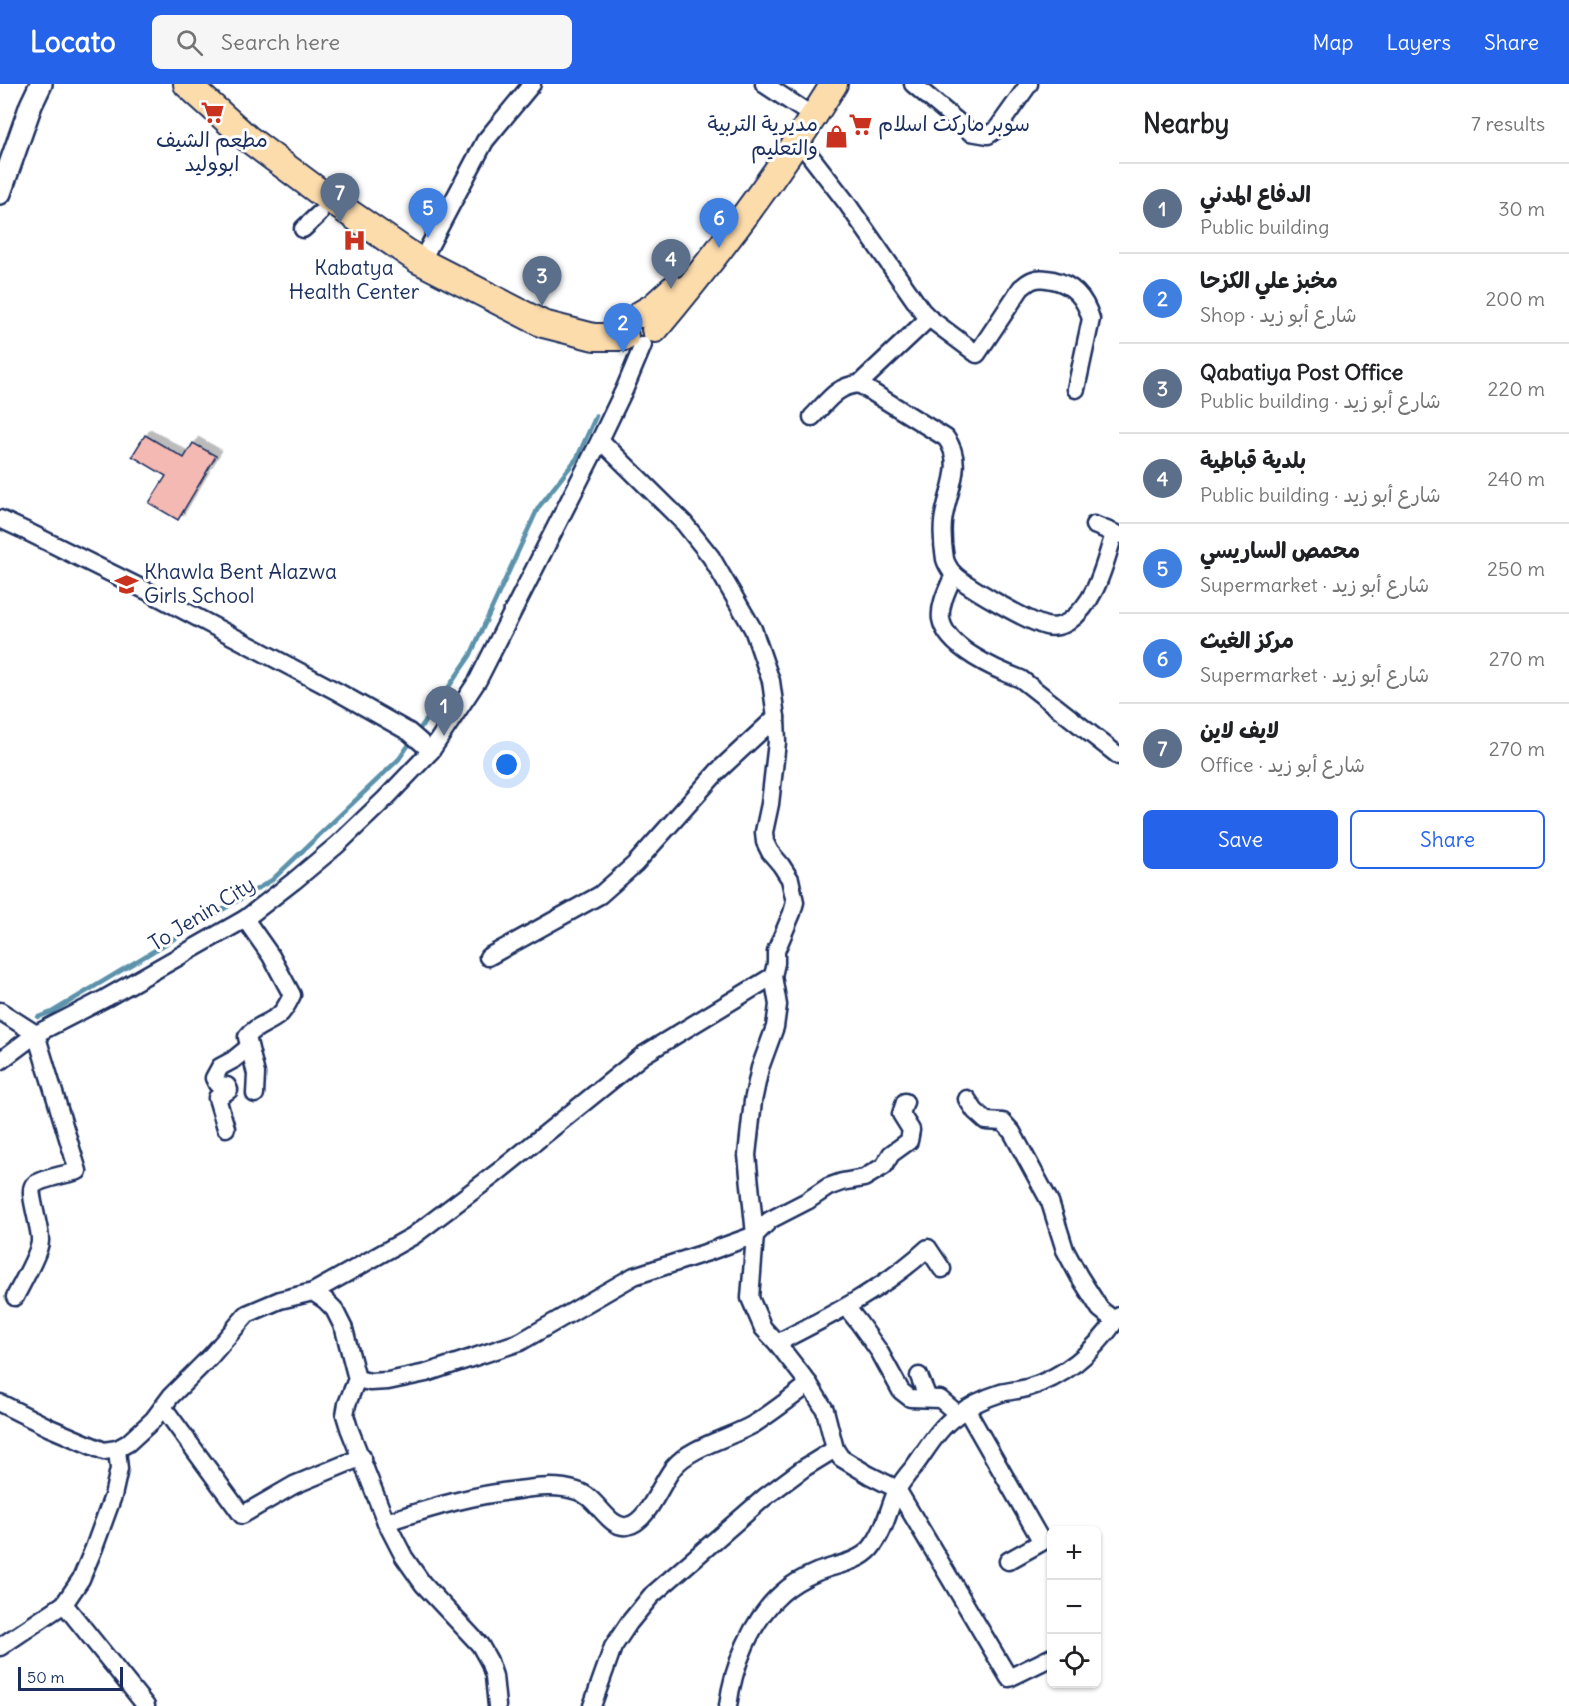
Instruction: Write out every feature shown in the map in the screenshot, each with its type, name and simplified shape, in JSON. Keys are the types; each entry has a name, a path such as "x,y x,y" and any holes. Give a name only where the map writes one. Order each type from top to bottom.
{"main road":[{"path":"187,84 247,138 329,200 421,261 543,324 594,337 641,331 731,234 798,141 834,84"},
{"path":"641,331 653,307 675,287 733,215 784,144 820,84"}],"street":[{"path":"0,193 41,84"},
{"path":"421,261 485,141 532,84"},
{"path":"764,84 805,111"},
{"path":"914,84 970,132 988,135 997,129 1029,84"},
{"path":"798,141 846,202 929,318 976,354 1021,288 1032,280 1042,278 1066,283 1078,293 1089,309 1091,319 1076,390"},
{"path":"303,230 319,214"},
{"path":"859,384 929,318"},
{"name":"To Jenin City","path":"0,1061 36,1034 106,998 245,919 337,844 431,751 478,680 600,440 625,388 641,331"},
{"path":"813,417 837,391 847,385 859,384 946,438 952,446 955,457 955,475 943,522 946,561 954,574 987,597 1048,627 1067,623 1088,603 1099,581 1116,535 1094,525"},
{"path":"600,440 684,523 711,557 753,629 771,681 777,742 770,804 764,832 765,842 790,879 795,902 776,951 773,976 778,1005 775,1027 760,1068 753,1101 747,1155 755,1235 750,1298 763,1328 809,1384 825,1410 835,1449 842,1458 897,1489 1009,1678 1047,1659"},
{"path":"0,519 145,590 338,692 409,732 431,751"},
{"path":"954,574 941,610 941,620 954,640 974,656 1002,672 1021,679 1119,756"},
{"path":"488,957 600,895 635,864 718,771 776,717"},
{"path":"245,919 271,956 292,995 279,1016 252,1031 247,1037 256,1074 255,1094"},
{"path":"0,1403 94,1448 104,1451 117,1449 128,1443 153,1420 247,1314 280,1300 313,1292 413,1236 498,1172 643,1055 773,976"},
{"path":"0,1011 36,1034 78,1171 33,1186 31,1194 36,1209 41,1242 15,1296"},
{"path":"226,1128 217,1098 229,1090 227,1086 217,1084 214,1078 220,1067 249,1047"},
{"path":"728,1706 736,1671 746,1644 770,1605 782,1592 798,1581 858,1558 869,1551 885,1525 897,1489 938,1434 962,1411 1000,1394 1029,1388 1063,1372 1107,1334 1117,1319 1100,1309 1079,1276 1065,1250 1050,1202 1012,1132 1003,1122 986,1120 967,1100"},
{"path":"357,1379 370,1382 387,1381 426,1373 520,1342 634,1276 755,1235 770,1220 828,1188 842,1182 864,1178 884,1166 891,1154 909,1141 911,1130 901,1114 904,1102"},
{"path":"777,1343 847,1308 907,1267 928,1248 942,1269"},
{"path":"313,1292 334,1309 344,1329 357,1379 346,1404 345,1415 386,1522 404,1557 423,1584 485,1653 494,1676 497,1706"},
{"path":"847,1308 879,1351 901,1391 910,1398 940,1399 962,1411 1042,1542 1008,1561"},
{"path":"919,1376 928,1398"},
{"path":"386,1522 485,1493 537,1487 580,1491 594,1500 610,1521 622,1527 630,1526 640,1520 674,1467 691,1453 753,1424 809,1384"},
{"path":"163,1407 242,1515 294,1485 362,1457"},
{"path":"0,1647 64,1604 81,1579 113,1496 119,1469 117,1449"},
{"path":"592,1706 613,1647 628,1623 651,1596 765,1497 804,1468 835,1449"},
{"path":"64,1604 146,1706"}],"building":[{"path":"145,435 184,458 193,443 216,456 178,520 149,503 166,476 132,456"}],"waterway":[{"path":"38,1017 52,1012 272,880 399,759 470,656 538,508 577,458 596,416"}],"place":[{"name":"مطعم الشيف ابووليد","path":"212,112"},
{"name":"سوبر ماركت اسلام","path":"860,124"},
{"name":"مديرية التربية والتعليم","path":"836,136"},
{"name":"لايف لاين","path":"340,223"},
{"name":"محمص الساريسي","path":"428,238"},
{"name":"Kabatya Health Center","path":"354,240"},
{"name":"مركز الغيث","path":"719,248"},
{"name":"بلدية قباطية","path":"671,289"},
{"name":"Qabatiya Post Office","path":"542,306"},
{"name":"مخبز علي الكزحا","path":"623,353"},
{"name":"Khawla Bent Alazwa Girls School","path":"126,584"},
{"name":"الدفاع المدني","path":"444,736"}]}
